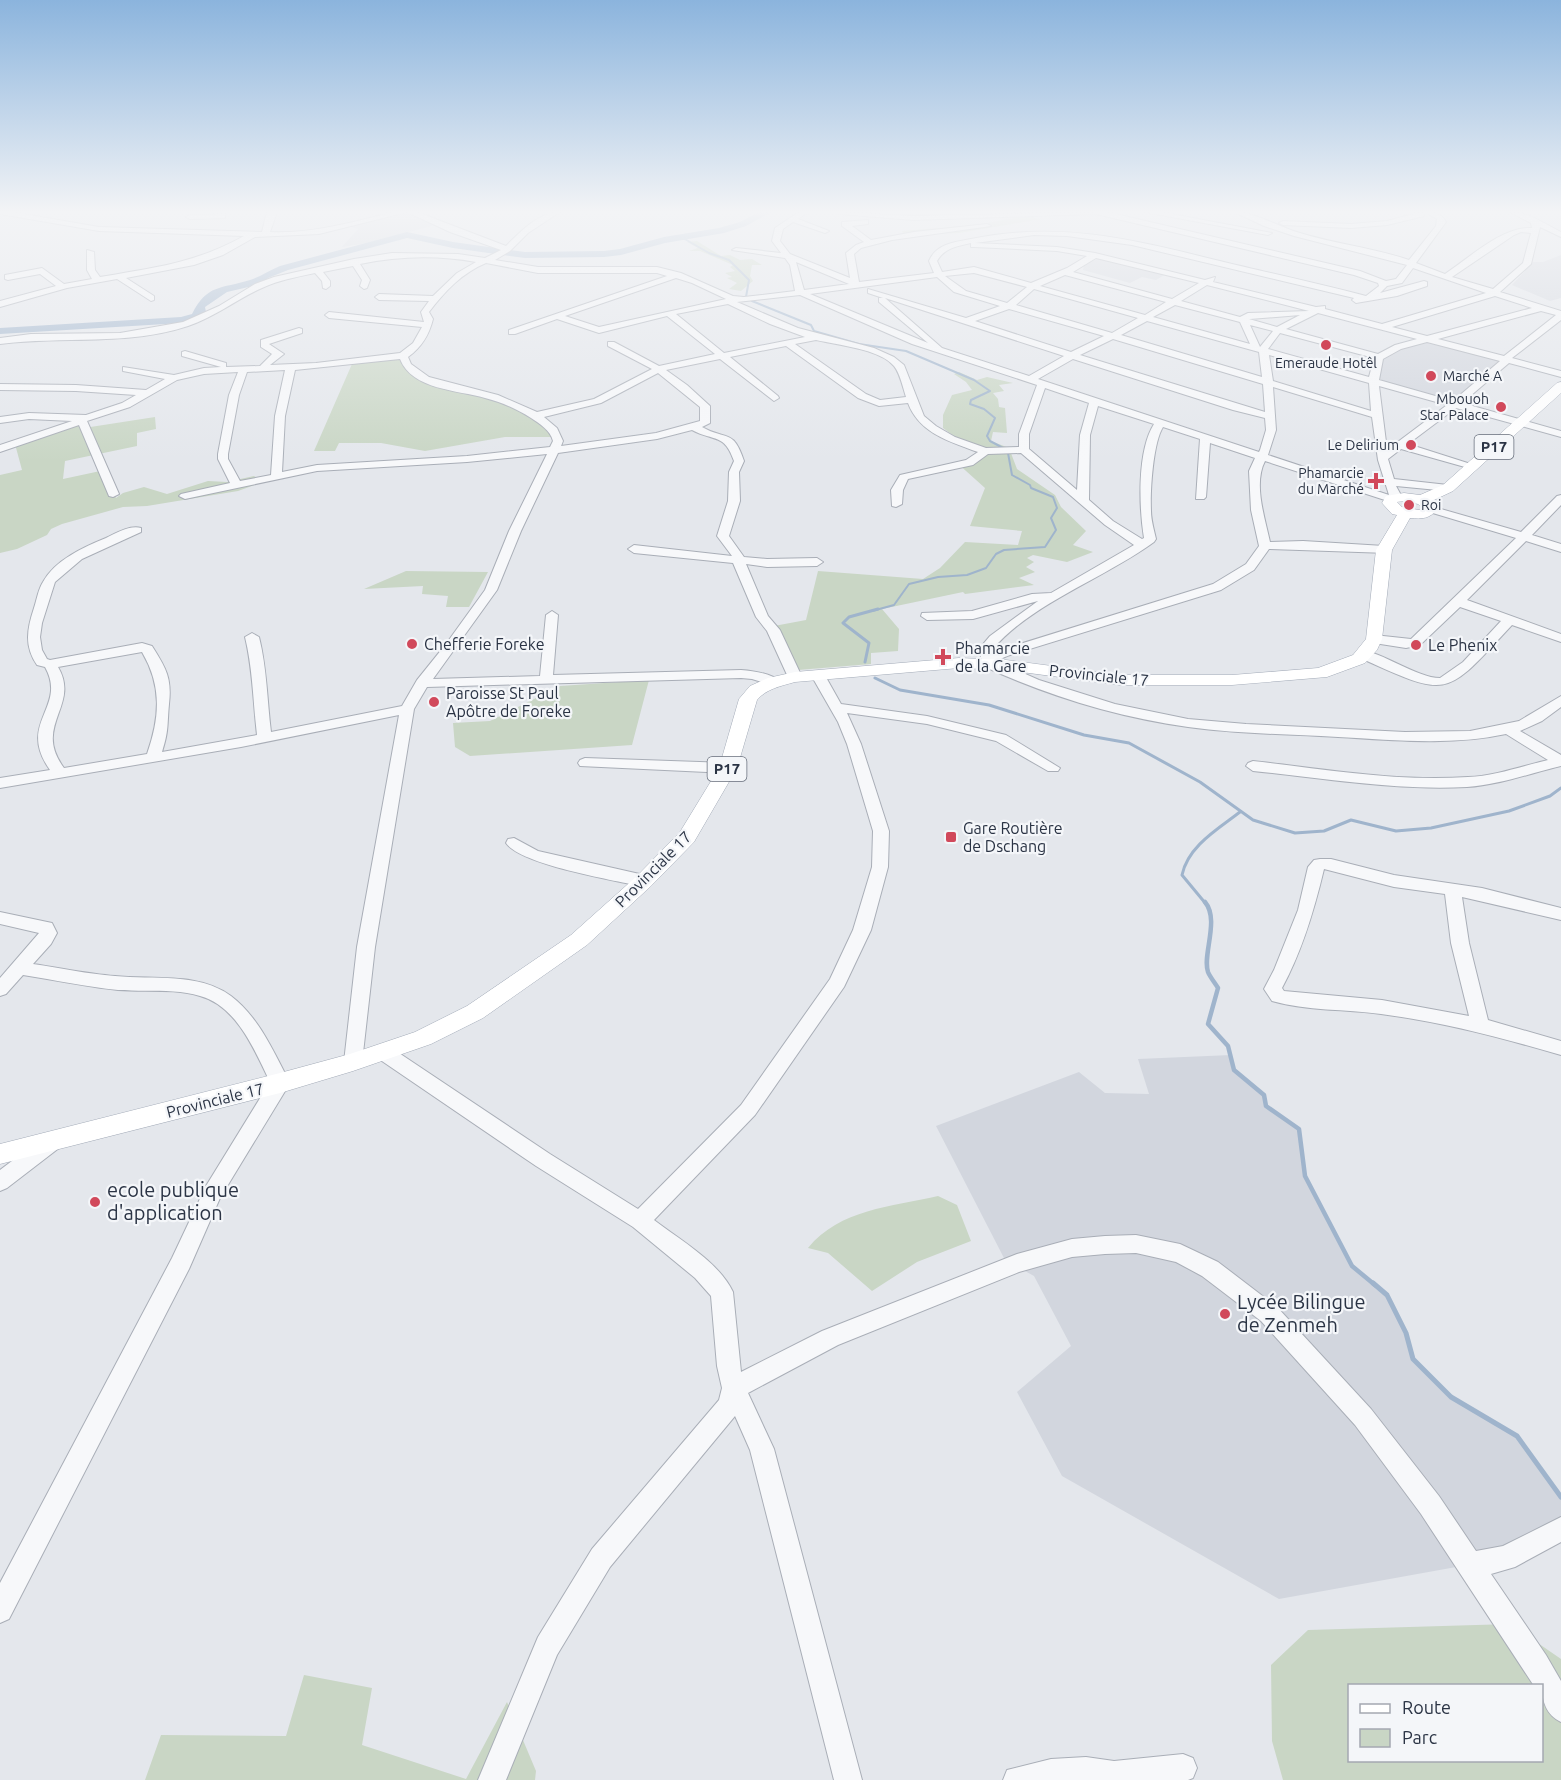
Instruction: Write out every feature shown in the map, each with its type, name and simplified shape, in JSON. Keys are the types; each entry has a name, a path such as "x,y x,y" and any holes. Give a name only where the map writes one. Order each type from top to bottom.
{"main road":[{"name":"P17","path":"1426,505 1522,423 1561,386"},
{"path":"1369,646 1384,550 1397,504 1426,505"},
{"name":"Provinciale 17","path":"0,1154 280,1083 353,1062 423,1038 475,1012 579,940 644,881 687,837 728,768 748,699 756,690 774,682 795,677 989,661 1120,680 1185,681 1280,678 1321,673 1344,666 1359,659 1369,646"}],"street":[{"path":"0,304 33,295"},
{"path":"147,295 151,298"},
{"path":"0,341 31,337 120,336 185,324 222,308 244,295"},
{"path":"0,449 126,405 174,378 196,372 229,368 291,367 403,356 417,344 429,320 425,312 439,295"},
{"path":"512,332 619,295"},
{"path":"730,295 742,300 774,322 894,361 899,365 920,418 927,425 951,439 985,451 1024,450 1109,523 1142,545"},
{"path":"556,316 599,330 669,312 778,295"},
{"path":"806,295 850,316 943,352 1397,504"},
{"path":"876,295 943,352"},
{"path":"883,295 1237,408 1270,416"},
{"path":"973,295 1378,416"},
{"path":"964,322 1006,306 1025,295"},
{"path":"1064,295 1561,434"},
{"path":"1160,295 1382,355 1428,339 1561,303"},
{"path":"1024,450 1024,434 1036,382 1072,356 1146,318 1182,295"},
{"path":"1256,295 1561,374"},
{"path":"1359,295 1367,297 1370,295"},
{"path":"1245,318 1315,311 1382,295"},
{"path":"1382,327 1487,295"},
{"path":"1383,458 1402,446 1455,404 1507,358 1559,319 1543,307 1501,295"},
{"path":"379,297 435,299"},
{"path":"1260,349 1282,327 1315,311"},
{"path":"669,312 744,371 774,398"},
{"path":"329,315 427,325"},
{"path":"989,661 1217,587 1250,567 1265,546 1257,510 1254,471 1265,450 1271,430 1268,382 1260,349 1245,318"},
{"path":"263,368 270,359 279,354 264,345 264,342 299,331"},
{"path":"536,416 597,401 661,368 816,337"},
{"path":"185,496 276,475 346,465 467,459 555,449 657,436 705,423 705,406 661,368 611,344"},
{"path":"789,344 862,396 879,403 911,400"},
{"path":"185,354 229,368"},
{"path":"1382,355 1374,383 1383,458 1390,489 1397,504"},
{"path":"353,1062 366,947 407,710 422,683 451,647 490,590 514,531 555,449 557,436 536,416 503,400 417,375 405,363 403,356"},
{"path":"276,475 280,416 291,367"},
{"path":"236,485 223,459 223,454 234,395 244,368"},
{"path":"126,369 174,378"},
{"path":"0,387 76,388 147,393"},
{"path":"1083,501 1087,424 1090,409 1095,402"},
{"path":"0,420 29,416 85,420"},
{"path":"85,420 103,478 113,494"},
{"path":"1160,423 1153,434 1144,511 1150,539 1054,597 989,642 986,649 989,661 1030,682 1145,716 1191,723 1384,736 1449,736 1509,730 1541,715 1561,700"},
{"path":"694,427 709,435 730,441 739,458 734,472 734,501 723,536 735,549 741,571 762,617 773,630 795,677"},
{"path":"1200,497 1205,438"},
{"path":"1402,446 1472,466"},
{"path":"896,504 897,490 904,477 969,462 978,458 985,451"},
{"path":"1389,482 1448,488"},
{"path":"1369,646 1406,645 1415,642 1489,573 1561,498"},
{"path":"1426,505 1561,548"},
{"path":"138,530 76,559 49,582 35,621 34,646 42,662 50,664 142,647 147,649 160,671 165,693 162,703 162,731 153,757"},
{"path":"1265,546 1303,544 1384,550"},
{"path":"634,549 767,563 817,562"},
{"path":"927,616 973,615 1032,598 1054,597"},
{"path":"1457,601 1561,638"},
{"path":"546,680 552,615"},
{"path":"1369,646 1427,681 1443,682 1458,674 1510,619"},
{"path":"252,637 259,664 257,675 264,738"},
{"path":"50,664 56,675 58,700 46,729 44,746 60,773"},
{"path":"422,683 741,674 774,682"},
{"path":"640,1221 748,1110 838,982 862,930 880,867 881,831 854,744 818,675"},
{"path":"836,707 927,720 1001,738 1053,768"},
{"path":"0,783 264,738 407,710"},
{"path":"1509,730 1561,761"},
{"path":"1253,766 1410,782 1468,782 1490,779 1561,761"},
{"path":"585,763 728,768"},
{"path":"514,843 532,855 644,881"},
{"path":"1561,914 1453,889 1394,881 1331,864 1320,864 1316,867 1306,910 1283,970 1273,989 1278,996 1292,999 1382,1007 1480,1025 1561,1048"},
{"path":"1453,889 1460,943 1480,1025"},
{"path":"0,918 46,927 48,933 45,940 0,989"},
{"path":"0,1610 176,1272 198,1218 218,1180 280,1083 238,1011 222,998 206,991 117,983 21,968"},
{"path":"384,1052 533,1154 640,1221 704,1271 722,1293 728,1366 734,1388 762,1449 848,1780"},
{"path":"0,1182 52,1142"},
{"path":"492,1780 547,1646 601,1558 707,1433 728,1406 734,1388 830,1338 1017,1263 1071,1248 1105,1245 1136,1244 1180,1253 1210,1269 1269,1314 1363,1417 1430,1505 1537,1664 1561,1708"},
{"path":"1470,1564 1506,1558 1561,1530"},
{"path":"1017,1780 1051,1773 1086,1771 1114,1775 1183,1768"}],"shaded area":[{"path":"1536,295 1561,295 1561,298 1550,301"},
{"name":"Marché A","path":"1428,341 1503,361 1452,402 1378,382 1383,356"},
{"name":"Lycée Bilingue de Zenmeh","path":"1231,1055 1234,1070 1264,1095 1266,1106 1299,1129 1305,1176 1352,1266 1387,1295 1406,1333 1413,1359 1451,1397 1517,1436 1561,1497 1561,1529 1506,1558 1279,1599 1062,1476 1017,1392 1071,1346 1034,1276 1005,1260 936,1126 1079,1072 1105,1093 1149,1094 1138,1059"}],"green space":[{"path":"398,358 409,373 432,383 485,396 533,417 555,437 505,437 425,451 381,443 339,443 335,451 314,451 352,364"},
{"path":"959,372 977,380 987,377 1013,383 999,385 1004,391 993,393 998,399 999,407 1005,408 1007,433 993,432 991,441 1009,448 1017,469 1055,495 1061,507 1086,531 1073,545 1093,552 1067,562 1033,555 1027,558 1034,562 1026,567 1035,572 1019,578 1034,585 965,594 963,592 882,609 899,629 898,651 871,653 871,664 798,670 774,626 806,620 818,571 923,579 940,568 965,542 1018,545 1022,531 970,526 985,488 956,462 977,457 978,454 943,428 943,415 952,395 972,390 966,382 954,374"},
{"path":"155,417 156,429 137,433 137,446 65,461 63,479 105,470 116,498 123,493 144,487 167,494 208,481 227,482 254,476 263,482 238,491 147,506 123,507 62,524 51,529 47,535 17,549 0,553 0,475 22,470 15,444 76,421 84,428"},
{"path":"406,571 488,572 469,607 446,607 448,596 422,594 423,586 364,589"},
{"path":"649,680 632,745 470,756 455,747 453,723 490,721 560,686"},
{"path":"938,1196 957,1205 971,1241 917,1262 872,1291 828,1253 808,1248 821,1235 851,1217"},
{"path":"1510,1624 1561,1659 1561,1780 1283,1780 1272,1741 1271,1665 1308,1630"},
{"path":"304,1675 372,1688 362,1745 466,1779 507,1702 536,1771 535,1780 145,1780 161,1735 286,1736"}],"waterway":[{"path":"0,331 182,320 196,316 200,312 199,307 214,295"},
{"path":"746,295 752,301 811,325 814,331 859,344 906,351 974,380 990,391 971,400 970,404 984,409 995,418 987,436 990,441 1005,449"},
{"path":"872,611 894,605 909,584 938,577 967,575 986,568 996,554 1004,550 1045,547 1056,530 1051,518 1057,508 1053,497 1031,488 1030,485 1012,475 1008,453"},
{"path":"865,662 869,643 843,623 849,617 878,609"},
{"path":"875,678 900,690 989,705 1084,735 1129,743 1200,782 1253,820 1295,833 1324,831 1351,820 1396,831 1431,828 1509,811 1550,796 1561,788"},
{"path":"1206,904 1182,875 1185,865 1190,855 1205,839 1240,812"},
{"path":"1205,902 1211,918 1207,965 1209,974 1218,988 1208,1024 1228,1046 1234,1070 1264,1095 1266,1106 1299,1129 1305,1176 1352,1266 1375,1285"},
{"path":"1373,1283 1387,1295 1406,1333 1413,1359 1451,1397 1517,1436 1561,1497"}],"place":[{"name":"Emeraude Hotêl","path":"1326,345"},
{"name":"Marché A","path":"1431,376"},
{"name":"Mbouoh Star Palace","path":"1501,407"},
{"name":"Le Delirium","path":"1411,445"},
{"name":"Phamarcie du Marché","path":"1376,481"},
{"name":"Roi","path":"1409,505"},
{"name":"Chefferie Foreke","path":"412,644"},
{"name":"Le Phenix","path":"1416,645"},
{"name":"Phamarcie de la Gare","path":"943,657"},
{"name":"Paroisse St Paul Apôtre de Foreke","path":"434,702"},
{"name":"Gare Routière de Dschang","path":"951,837"},
{"name":"ecole publique d'application","path":"95,1202"},
{"name":"Lycée Bilingue de Zenmeh","path":"1225,1314"}]}
